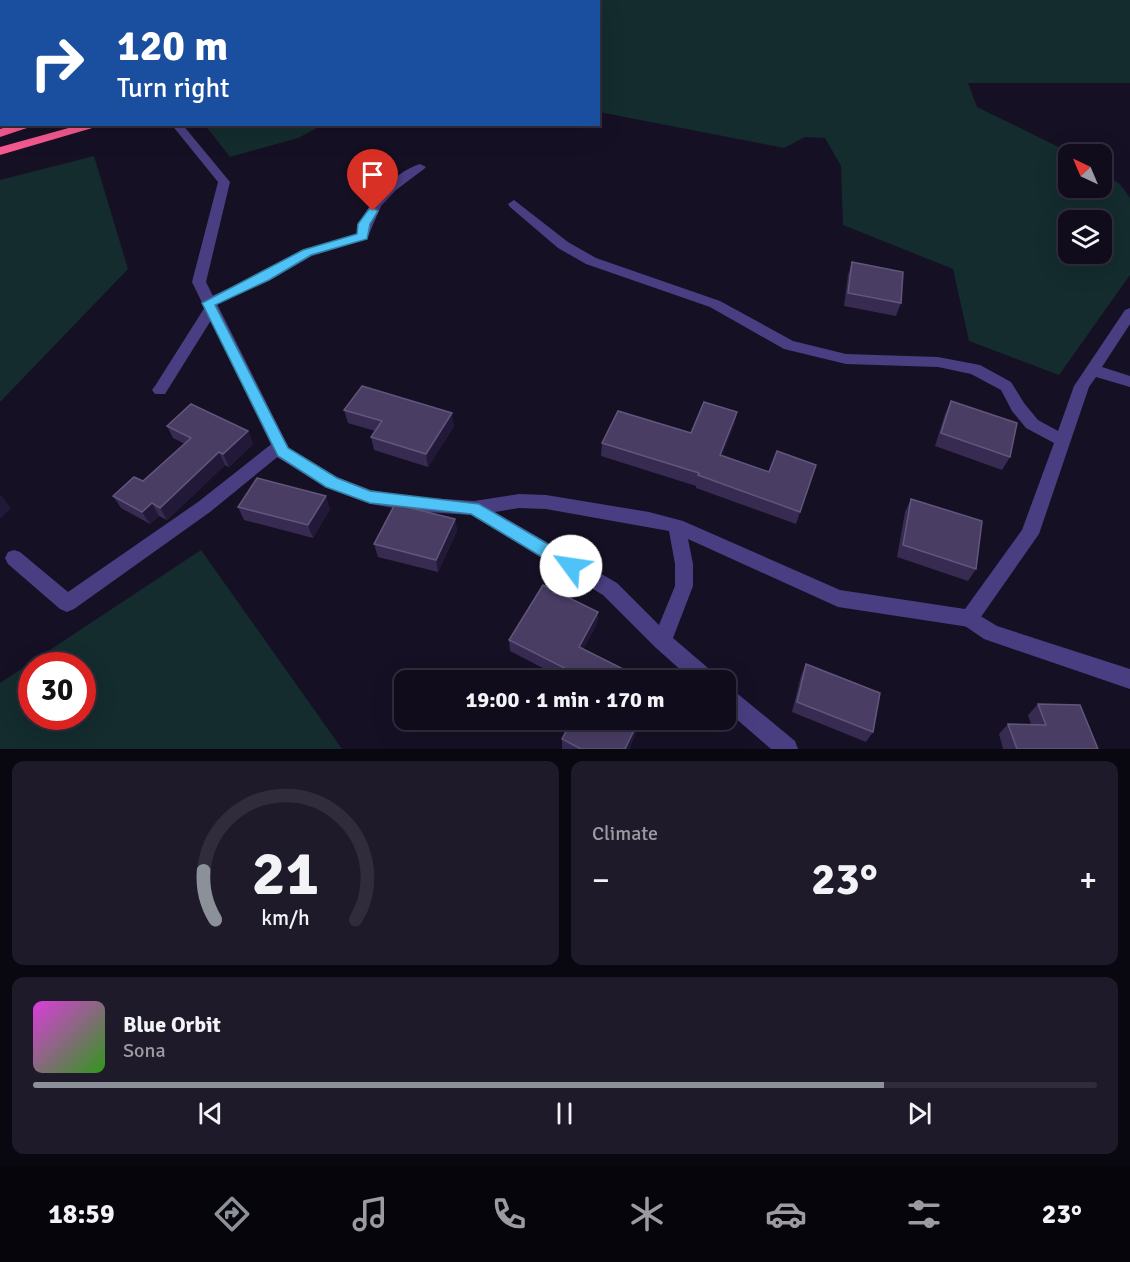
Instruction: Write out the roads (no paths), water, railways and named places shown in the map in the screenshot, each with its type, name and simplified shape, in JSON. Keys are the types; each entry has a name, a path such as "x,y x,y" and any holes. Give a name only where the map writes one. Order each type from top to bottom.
{"highway":[{"path":"0,133 26,126"},
{"path":"0,151 93,126"}],"street":[{"path":"180,129 224,182 199,282 283,452 332,482 370,497 474,508 519,501 546,502 677,525 838,598 969,618 991,633 1130,679"},
{"path":"160,390 210,306 307,253 363,236 364,224 384,193 420,167"},
{"path":"514,204 563,245 591,261 716,304 789,345 846,358 938,362 975,369 1006,386 1018,407 1032,424 1063,441"},
{"path":"969,618 1030,534 1082,386 1130,313"},
{"path":"1093,370 1130,382"},
{"path":"14,558 67,603 204,507 280,447"},
{"path":"474,508 610,589 662,641 695,670"},
{"path":"662,641 684,586 677,525"},
{"path":"736,706 787,749"}]}
